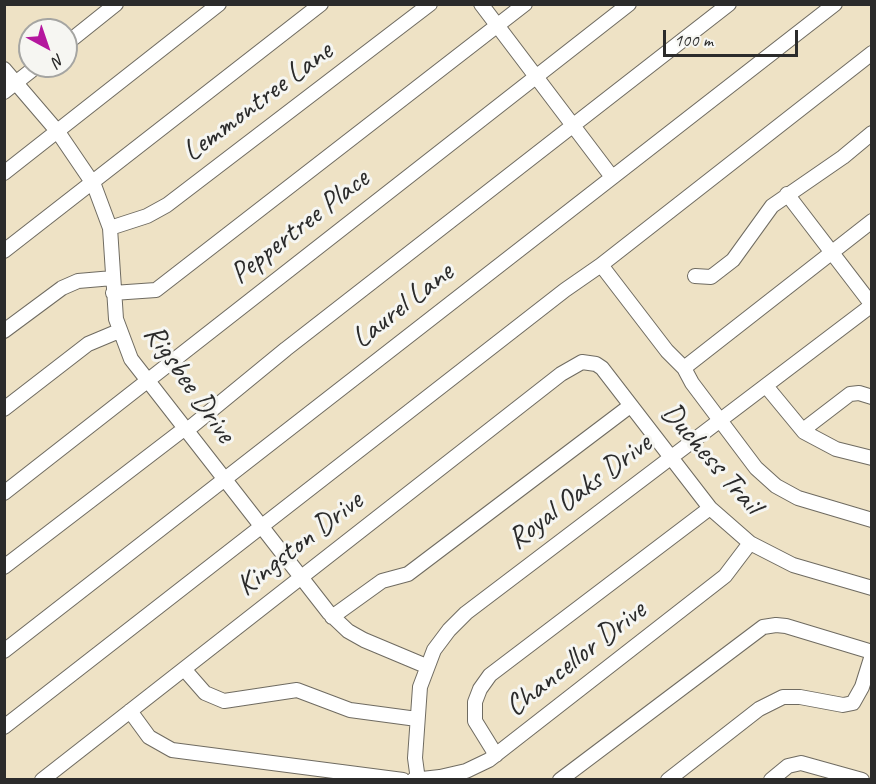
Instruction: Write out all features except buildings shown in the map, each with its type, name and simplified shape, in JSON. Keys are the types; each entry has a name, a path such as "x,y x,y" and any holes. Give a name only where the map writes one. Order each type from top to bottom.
{"street":[{"path":"78,34 116,4"},
{"path":"4,173 219,4"},
{"path":"4,251 321,4"},
{"name":"Lemmontree Lane","path":"110,228 147,216 167,205 430,4"},
{"path":"482,4 612,177"},
{"path":"113,293 156,291 525,4"},
{"name":"Peppertree Place","path":"4,493 629,4"},
{"path":"4,567 185,430 729,4"},
{"name":"Laurel Lane","path":"4,651 835,4"},
{"path":"4,727 872,53"},
{"name":"Rigsbee Drive","path":"4,69 58,132 92,183 110,228 113,293 119,331 131,359 332,617 348,631 364,640 426,666"},
{"path":"4,92 21,78"},
{"path":"695,276 711,277 733,260 772,206 843,157 872,133"},
{"path":"787,194 872,305"},
{"path":"684,368 872,221"},
{"path":"601,265 667,351 684,368 692,383 756,468 776,486 798,498 872,520"},
{"path":"4,331 62,288 78,281 113,278"},
{"name":"Royal Oaks Drive","path":"418,779 415,758 420,687 426,666 449,630 466,613 872,305"},
{"path":"4,409 88,344 119,331"},
{"name":"Kingston Drive","path":"42,780 576,364 587,361 596,364"},
{"name":"Duchess Trail","path":"596,364 672,457 710,508 750,543 793,565 872,588"},
{"path":"766,386 803,430 836,449 872,458"},
{"path":"803,430 850,394 859,393 872,397"},
{"path":"332,617 382,581 408,574 630,406"},
{"path":"496,755 475,721 475,702 480,689 490,675 710,508"},
{"name":"Chancellor Drive","path":"413,780 466,771 496,755 726,576 750,543"},
{"path":"560,780 763,627 786,626 872,653 862,687 853,703 843,705 800,697 783,697 759,710 668,780"},
{"path":"184,669 205,693 224,701 297,690 351,710 417,719"},
{"path":"130,711 149,737 172,750 403,780"},
{"path":"771,780 789,766 801,763 862,780"}]}
